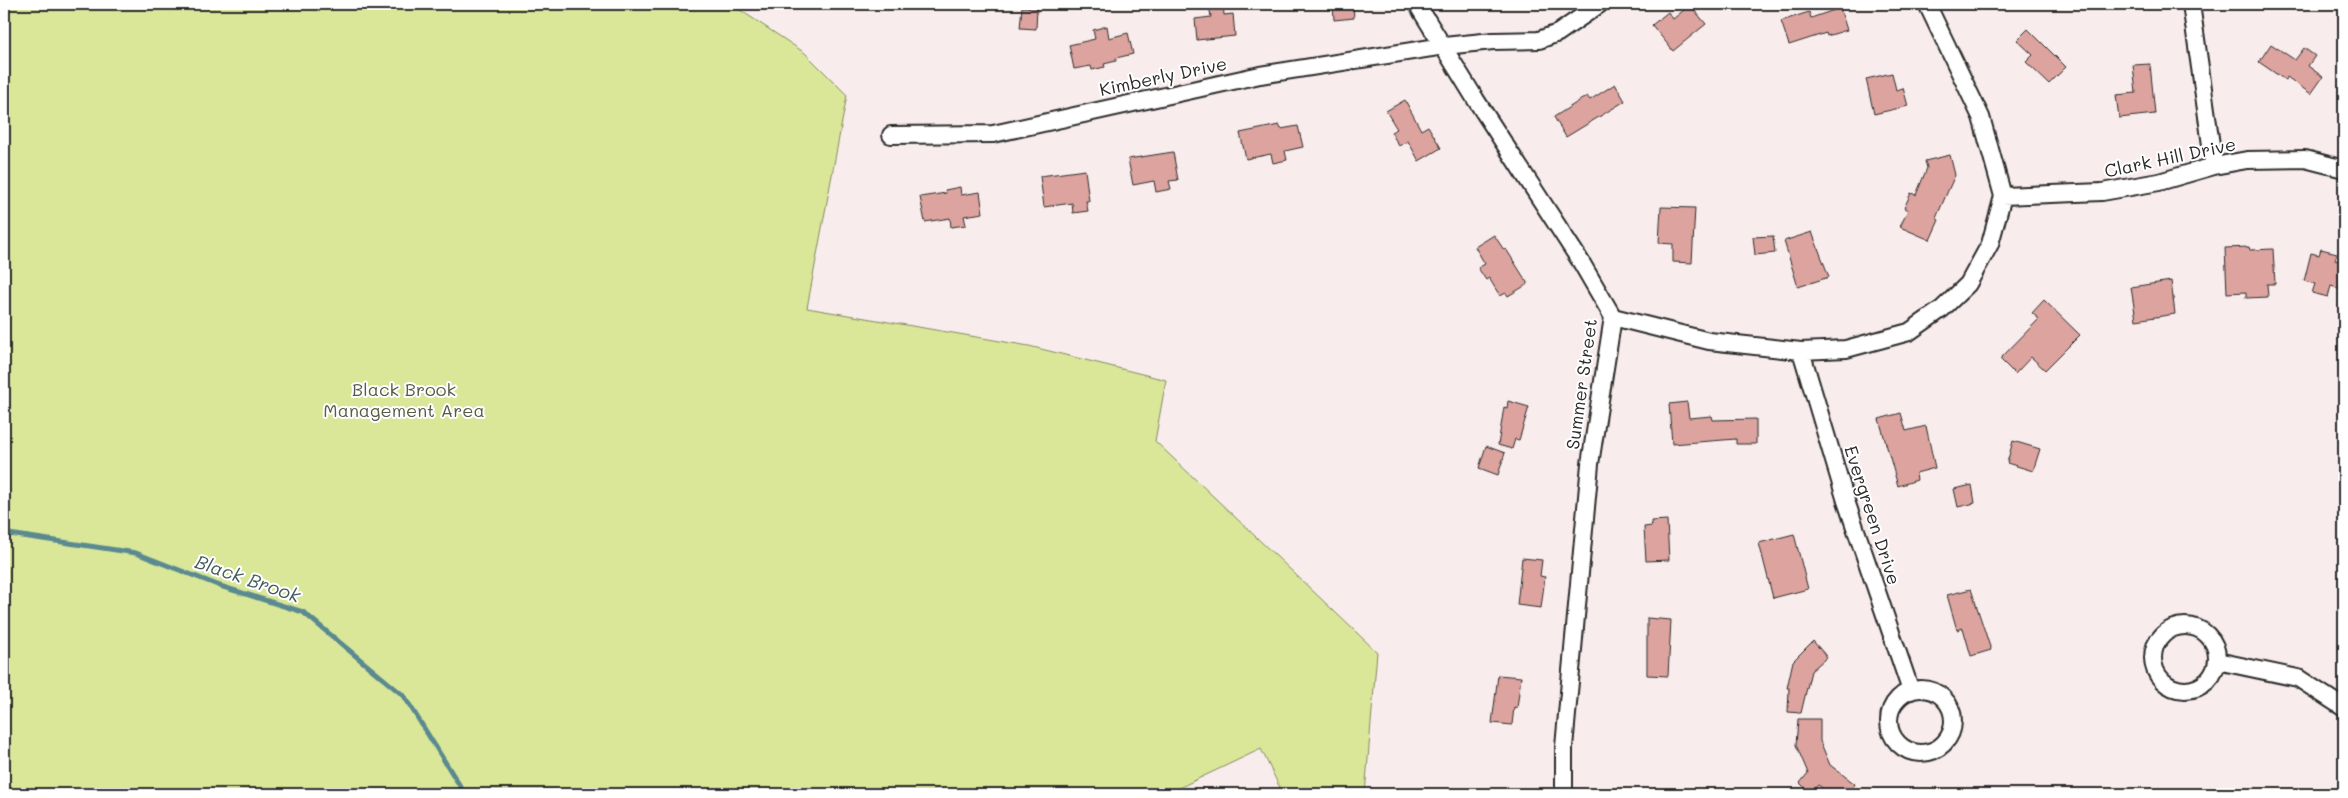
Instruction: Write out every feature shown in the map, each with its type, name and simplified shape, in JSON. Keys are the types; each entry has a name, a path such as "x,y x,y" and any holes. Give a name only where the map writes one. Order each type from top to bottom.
{"street":[{"name":"Summer Street","path":"1417,4 1476,100 1581,262 1612,317 1590,464 1564,747 1564,794"},
{"name":"Kimberly Drive","path":"891,135 993,134 1260,75 1444,46 1493,41 1539,40 1558,33 1600,4"},
{"path":"1612,317 1709,341 1801,351 1846,349 1909,332 1942,310 1968,284 1990,244 2003,196 1981,117 1926,4"},
{"path":"2190,4 2214,166"},
{"name":"Clark Hill Drive","path":"2003,196 2102,192 2159,182 2214,166 2247,160 2305,159 2344,169"},
{"name":"Evergreen Drive","path":"1801,351 1846,501 1911,690"},
{"path":"2217,661 2298,678 2344,708"}],"green space":[{"name":"Black Brook Management Area","path":"4,4 731,4 805,53 847,95 807,308 1029,346 1166,380 1155,441 1377,652 1365,794 1283,794 1261,749 1166,794 4,794"}],"building":[{"path":"1223,4 1224,15 1233,14 1235,36 1197,40 1195,19 1211,17 1209,5"},
{"path":"1333,4 1353,4 1354,18 1334,20"},
{"path":"1690,5 1706,24 1673,51 1652,25 1668,12 1673,19"},
{"path":"1022,7 1037,8 1036,29 1020,28"},
{"path":"1840,8 1847,30 1827,36 1826,33 1789,45 1781,21 1809,12 1811,18"},
{"path":"1107,26 1109,38 1128,33 1133,54 1116,58 1116,61 1104,64 1105,67 1092,70 1091,66 1074,69 1069,45 1095,39 1093,30"},
{"path":"2028,29 2066,67 2049,84 2026,62 2033,55 2017,40"},
{"path":"2271,44 2295,60 2304,48 2315,56 2308,66 2323,77 2311,94 2287,77 2285,80 2259,62"},
{"path":"2150,64 2155,114 2119,118 2116,95 2136,93 2133,65"},
{"path":"1892,73 1896,90 1903,88 1908,106 1874,114 1866,79"},
{"path":"1615,84 1625,101 1566,137 1554,117 1587,96 1590,100"},
{"path":"1405,100 1421,130 1428,126 1441,148 1419,161 1408,141 1399,146 1391,132 1397,129 1386,111"},
{"path":"1279,125 1281,129 1298,126 1303,147 1285,151 1287,160 1273,163 1271,154 1246,159 1240,133"},
{"path":"1173,152 1178,180 1169,181 1171,189 1156,192 1154,181 1133,185 1128,159"},
{"path":"1950,155 1955,175 1936,218 1939,220 1930,240 1900,227 1908,210 1904,208 1911,193 1916,195 1927,168 1925,161"},
{"path":"1085,170 1089,201 1086,201 1088,211 1073,213 1072,203 1044,207 1040,176"},
{"path":"960,187 961,195 980,192 983,213 964,216 966,225 951,227 950,218 925,222 920,197 946,193 945,190"},
{"path":"1661,207 1695,208 1692,263 1673,262 1673,244 1659,243"},
{"path":"1812,232 1829,277 1798,287 1784,241"},
{"path":"1494,235 1504,250 1506,249 1528,284 1508,296 1506,293 1500,296 1489,278 1486,280 1478,268 1485,264 1475,247"},
{"path":"1773,236 1775,253 1755,255 1753,237"},
{"path":"2249,247 2250,250 2273,249 2275,284 2267,284 2268,297 2246,298 2246,292 2227,293 2225,248"},
{"path":"2321,249 2337,253 2335,260 2344,262 2344,290 2331,286 2328,297 2312,293 2315,284 2304,281 2311,253 2319,255"},
{"path":"2171,281 2175,314 2136,320 2131,287"},
{"path":"2044,300 2080,335 2045,370 2031,357 2015,374 2000,359 2039,319 2032,313"},
{"path":"1508,401 1529,407 1519,440 1515,439 1512,449 1498,445 1504,407 1507,408"},
{"path":"1687,402 1689,418 1712,416 1713,420 1756,419 1756,444 1736,444 1736,439 1672,444 1669,404"},
{"path":"1901,413 1906,431 1926,426 1935,468 1916,473 1917,480 1898,486 1879,419"},
{"path":"2013,441 2040,449 2033,471 2007,463"},
{"path":"1486,446 1505,453 1498,475 1479,468"},
{"path":"1972,485 1975,503 1958,507 1954,489"},
{"path":"1667,520 1669,560 1646,561 1644,527 1652,526 1651,521"},
{"path":"1794,534 1808,589 1773,598 1759,543"},
{"path":"1522,558 1542,560 1540,576 1545,577 1541,608 1517,605"},
{"path":"1971,589 1991,650 1971,656 1963,628 1957,630 1947,595"},
{"path":"1647,618 1671,620 1668,676 1647,675"},
{"path":"1813,641 1827,657 1811,671 1801,713 1788,712 1789,688 1787,688 1793,661"},
{"path":"1498,675 1521,677 1517,708 1514,707 1512,725 1492,723"},
{"path":"1798,719 1820,719 1820,741 1830,765 1855,784 1849,794 1831,794 1818,785 1810,793 1800,783 1808,773 1796,745"}],"waterway":[{"name":"Black Brook","path":"4,529 9,534 136,553 220,586 303,612 404,696 465,794"}]}
